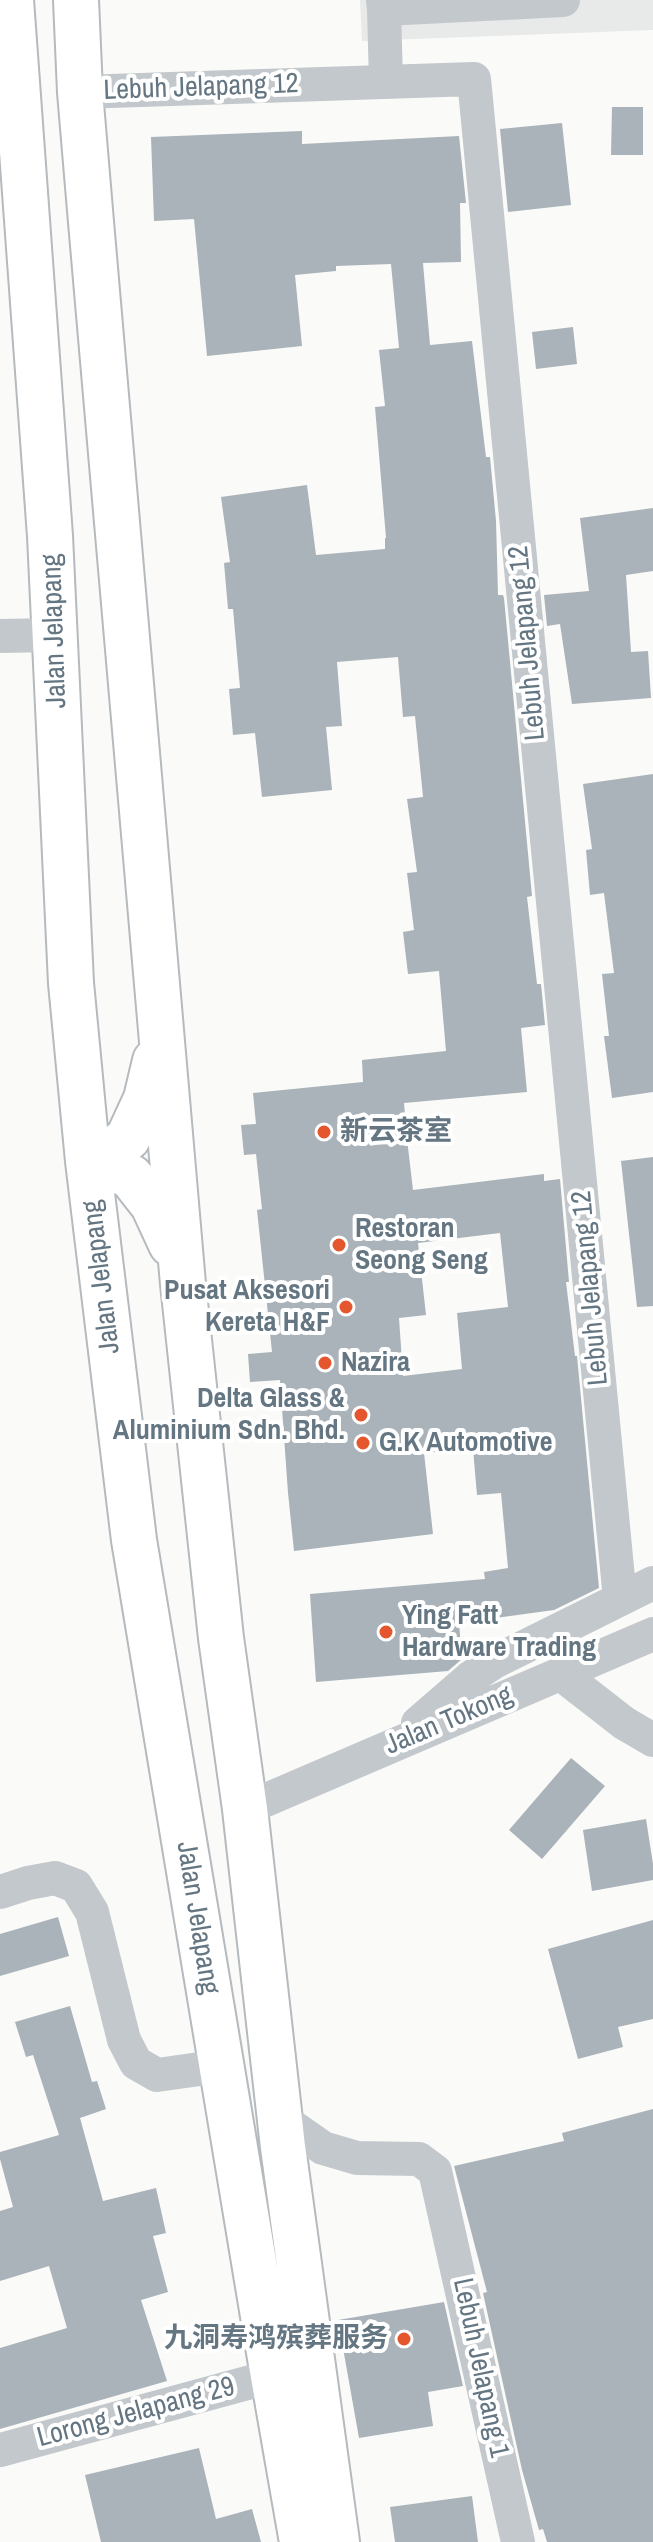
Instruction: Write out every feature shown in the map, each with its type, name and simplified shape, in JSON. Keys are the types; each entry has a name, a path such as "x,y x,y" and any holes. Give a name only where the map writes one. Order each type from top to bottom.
{"main road":[{"name":"Jalan Jelapang","path":"11,0 9,86 49,520 71,983 88,1161 134,1540 302,2542"},
{"name":"Jalan Jelapang","path":"76,0 80,92 183,1284 221,1638 245,1809 280,2118 337,2542"},
{"path":"88,1161 107,1155 128,1138 135,1127 150,1086 161,1020"},
{"path":"88,1161 120,1170 143,1190 162,1221 183,1284"}],"street":[{"path":"386,81 384,4 563,0"},
{"name":"Lebuh Jelapang 12","path":"80,92 474,79 620,1599"},
{"path":"0,636 54,635"},
{"path":"392,1746 470,1678 494,1662 653,1583"},
{"name":"Jalan Tokong","path":"245,1809 653,1634"},
{"path":"561,1674 624,1723 653,1740"},
{"path":"0,1892 55,1878 76,1886 92,1912 124,2040 136,2063 157,2075 221,2066"},
{"name":"Lebuh Jelapang 1","path":"280,2118 323,2148 357,2158 419,2159 435,2171 518,2542"},
{"name":"Lorong Jelapang 29","path":"0,2450 273,2376"}],"shaded area":[{"path":"360,0 653,0 653,30 362,41"}],"building":[{"path":"612,107 643,107 643,155 611,155"},
{"path":"562,123 571,205 508,212 500,129"},
{"path":"302,131 302,144 459,136 466,203 460,203 461,262 423,263 430,345 472,341 486,457 490,457 498,595 504,598 532,896 527,897 545,1025 521,1028 527,1092 404,1103 407,1139 413,1190 544,1174 544,1181 560,1179 569,1282 566,1282 577,1356 599,1588 554,1610 459,1623 462,1659 448,1671 316,1682 310,1594 485,1579 484,1572 508,1568 501,1493 477,1495 473,1449 424,1453 433,1534 294,1551 280,1380 250,1382 248,1354 272,1352 257,1210 262,1209 256,1154 244,1155 241,1125 256,1124 253,1093 363,1082 362,1060 446,1051 439,971 408,974 403,932 414,930 407,873 417,872 407,799 423,797 415,716 403,717 398,657 337,662 342,726 326,727 332,790 262,797 255,733 233,735 229,689 240,688 233,609 228,609 224,563 230,562 221,497 307,485 316,555 385,549 375,407 385,406 379,350 399,348 391,264 336,266 336,271 295,275 302,346 207,356 194,219 154,221 151,137","holes":["500,1233 508,1307 457,1313 462,1369 403,1376 399,1318 426,1315 418,1243"]},
{"path":"573,327 577,364 536,369 532,332"},
{"path":"653,508 653,571 626,575 631,652 648,651 651,698 572,704 560,624 547,626 544,595 589,591 580,518"},
{"path":"653,774 653,1092 612,1098 604,1036 609,1036 602,974 614,973 604,893 590,895 586,850 592,849 583,784"},
{"path":"653,1157 653,1306 637,1307 621,1161"},
{"path":"571,1758 605,1786 542,1859 509,1830"},
{"path":"646,1819 653,1880 592,1891 583,1830"},
{"path":"58,1917 69,1956 0,1976 0,1934"},
{"path":"653,1920 653,2019 618,2027 623,2047 578,2059 548,1949"},
{"path":"70,2006 92,2082 97,2081 106,2109 80,2118 103,2201 156,2188 166,2233 153,2236 168,2292 141,2300 167,2381 0,2429 0,2348 67,2328 49,2266 0,2281 0,2211 13,2207 0,2152 59,2135 33,2055 26,2057 15,2022"},
{"path":"653,2109 653,2542 547,2542 543,2529 539,2530 522,2470 483,2293 487,2292 454,2166 564,2141 562,2133"},
{"path":"444,2302 463,2386 428,2392 433,2426 359,2438 338,2320"},
{"path":"199,2448 216,2519 252,2509 261,2542 101,2542 85,2475"},
{"path":"472,2496 478,2542 395,2542 390,2507"}],"place":[{"name":"新云茶室","path":"324,1132"},
{"name":"Restoran Seong Seng","path":"339,1245"},
{"name":"Pusat Aksesori Kereta H&F","path":"346,1307"},
{"name":"Nazira","path":"325,1363"},
{"name":"Delta Glass & Aluminium Sdn. Bhd.","path":"361,1415"},
{"name":"G.K Automotive","path":"363,1443"},
{"name":"Ying Fatt Hardware Trading","path":"386,1632"},
{"name":"九洞寿鸿殡葬服务","path":"404,2339"}]}
